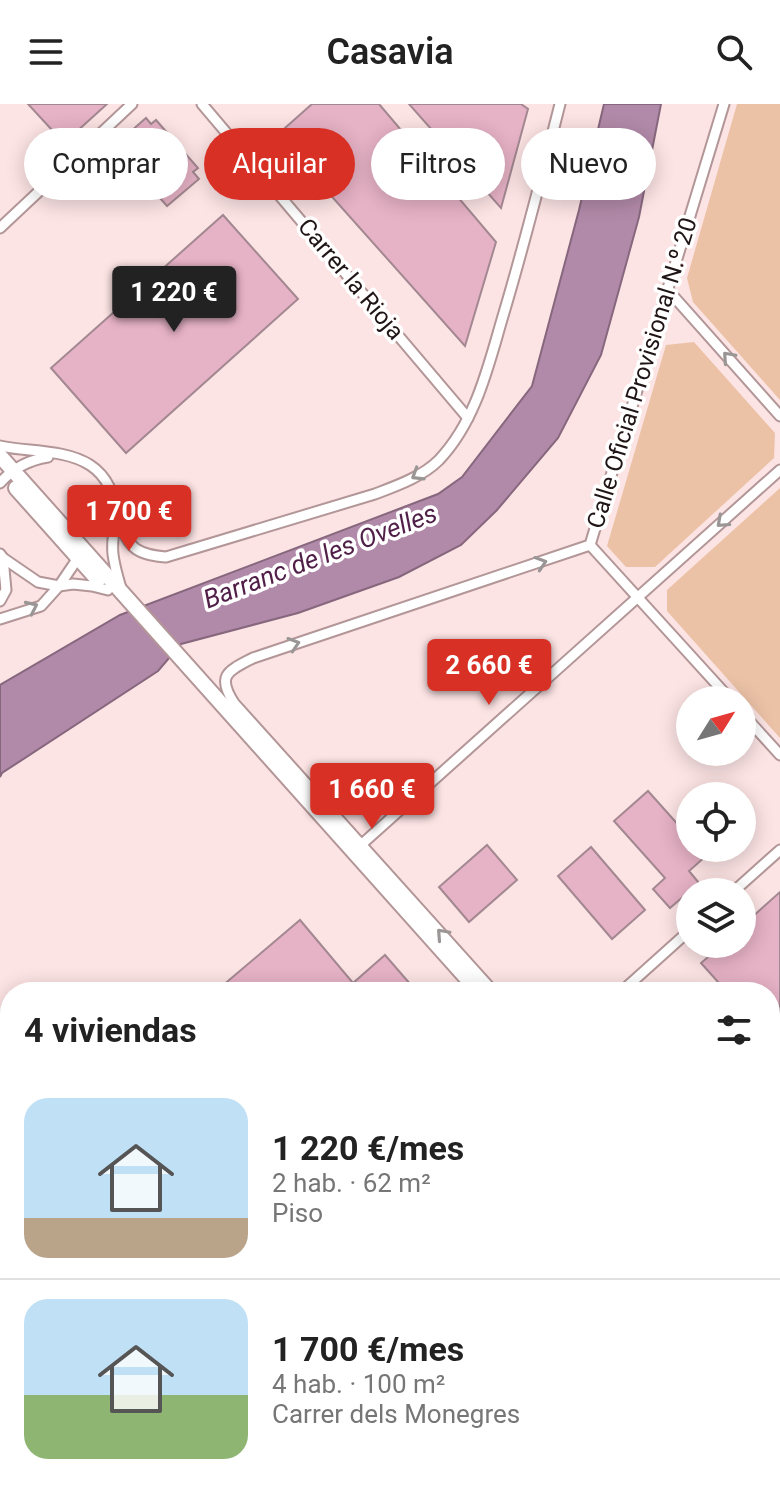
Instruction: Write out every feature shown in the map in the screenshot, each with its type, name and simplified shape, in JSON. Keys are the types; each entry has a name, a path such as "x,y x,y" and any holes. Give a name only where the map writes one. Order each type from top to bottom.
{"main road":[{"path":"0,456 5,475 179,661 470,982"},
{"path":"179,661 461,982"}],"street":[{"path":"0,228 132,104"},
{"name":"Carrer la Rioja","path":"202,104 468,418"},
{"path":"0,446 59,454 89,464 110,487 128,540 150,555 166,557 375,494 407,481 437,462 462,432 481,390 523,250 560,104"},
{"name":"Calle Oficial Provisional N.º 20","path":"362,844 234,703 225,688 226,677 232,669 253,658 590,545 724,104"},
{"path":"667,289 780,416"},
{"path":"0,438 18,450"},
{"path":"5,475 33,460 59,454"},
{"path":"485,982 362,844 780,470"},
{"path":"2,556 38,582 59,586 73,584 115,593 112,536 118,515"},
{"path":"590,545 718,686"},
{"path":"0,619 41,606 59,586 78,551"},
{"path":"0,601 6,590 2,556"},
{"path":"756,728 780,755"},
{"path":"749,878 780,850"},
{"path":"632,982 676,943"}],"shaded area":[{"path":"737,104 780,104 780,400 693,302 687,278"},
{"path":"694,342 775,433 774,458 655,567 626,567 607,546 666,345"},
{"path":"780,488 780,738 756,711 756,686 734,686 667,611 667,590"}],"water":[{"path":"604,104 661,104 656,130 598,128"},
{"name":"Barranc de les Ovelles","path":"581,200 642,200 601,355 558,438 497,510 461,545 399,577 298,613 181,644 158,671 0,777 0,685 120,615 438,494 462,477 532,386"}],"building":[{"path":"28,104 107,104 81,128 50,128"},
{"path":"312,104 379,104 399,128 371,128 371,200 460,200 496,242 465,346 335,200 355,200 355,128 285,128"},
{"path":"409,104 521,104 528,109 505,193 505,128 430,128"},
{"path":"146,118 151,124 156,120 163,128 135,128"},
{"path":"188,157 198,168 193,172 199,179 188,188"},
{"path":"223,215 298,299 126,453 51,368"},
{"path":"648,791 676,822 676,862 699,862 689,871 695,878 676,878 676,903 670,908 653,889 665,878 614,821"},
{"path":"487,845 517,880 469,922 439,887"},
{"path":"591,847 645,910 612,939 558,876"},
{"path":"780,892 780,982 718,982 701,963 707,958 756,958 756,913"},
{"path":"300,920 352,982 227,982"},
{"path":"385,955 408,982 354,982"}]}
